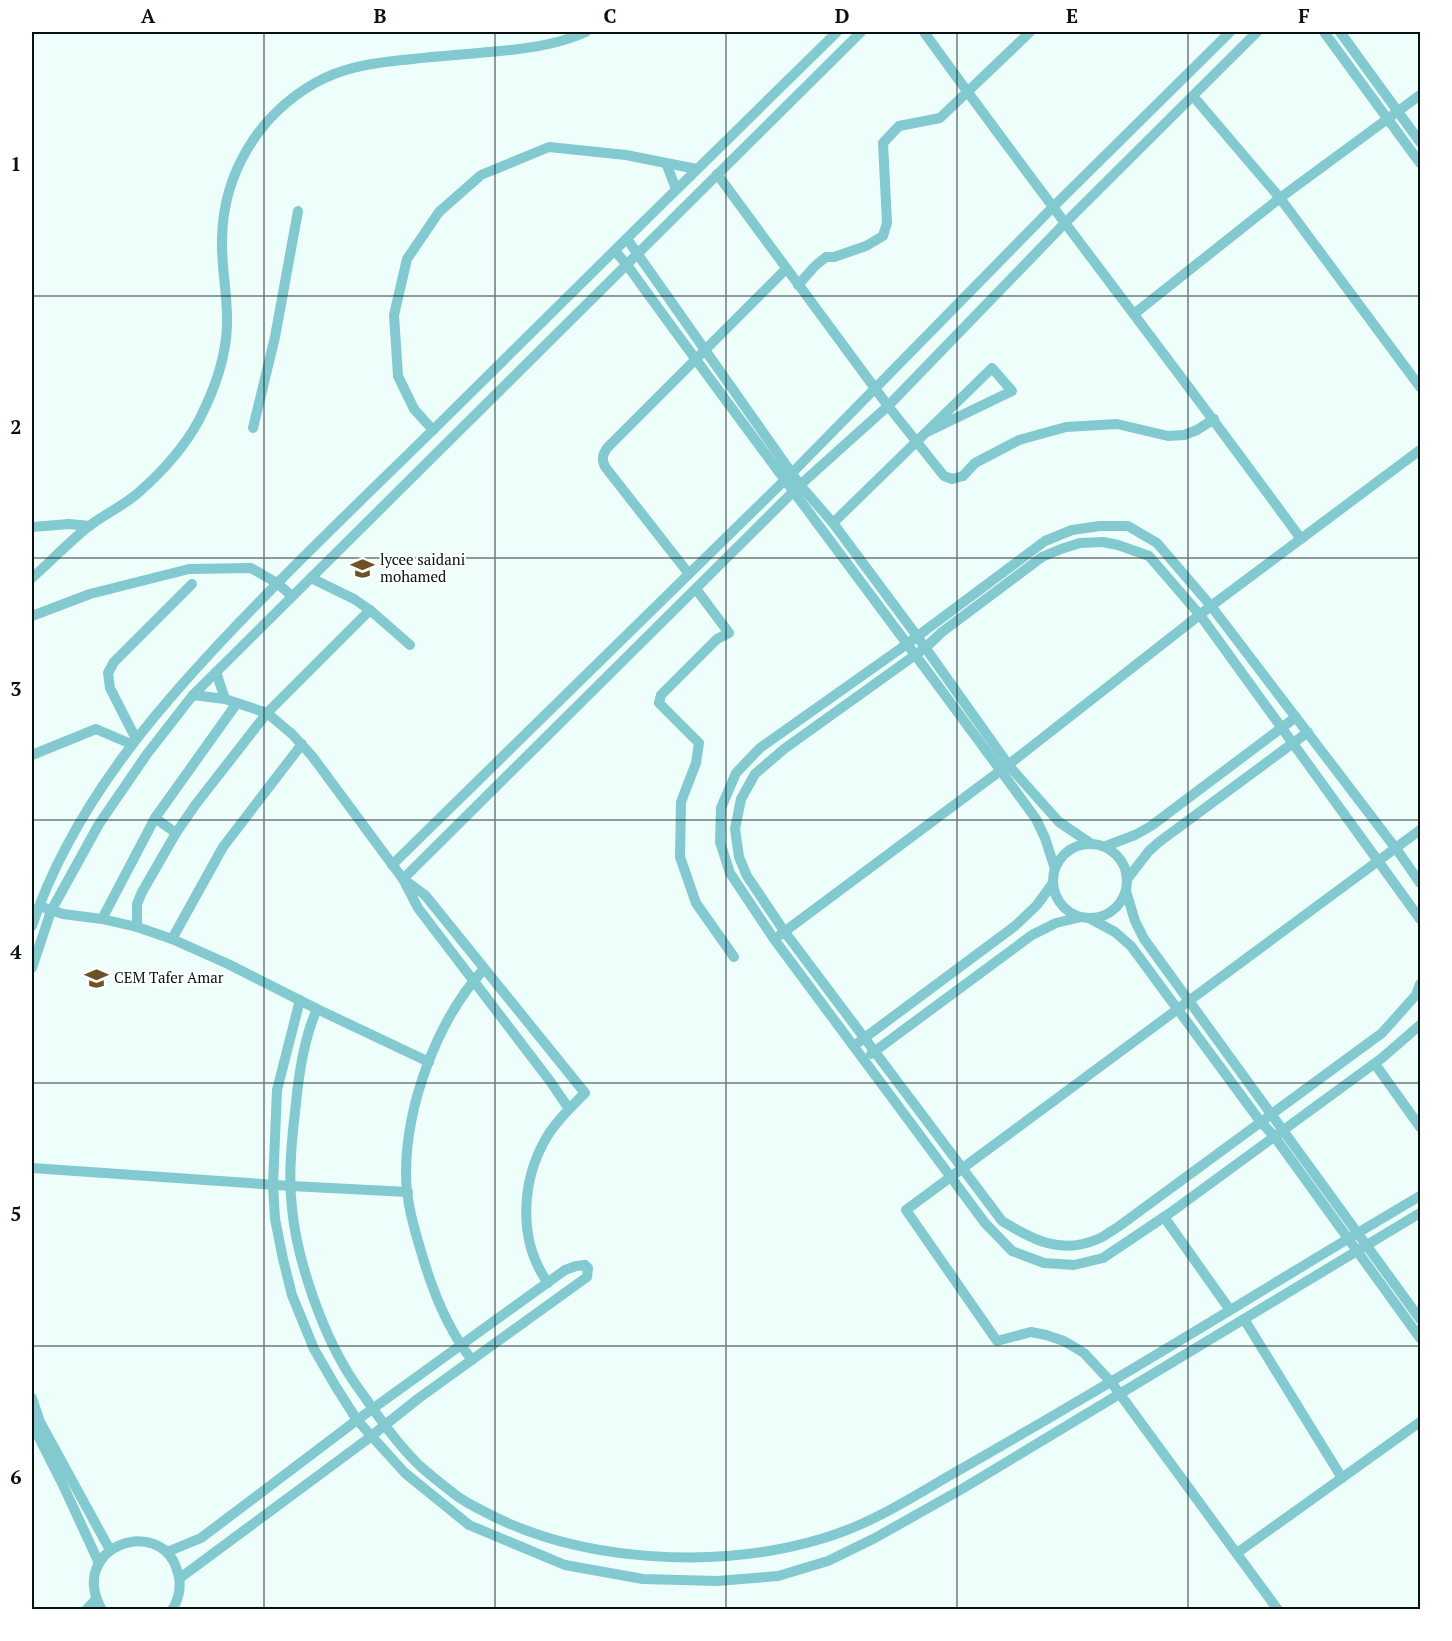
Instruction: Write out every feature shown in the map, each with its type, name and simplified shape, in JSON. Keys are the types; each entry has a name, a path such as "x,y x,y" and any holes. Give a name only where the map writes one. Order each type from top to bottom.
{"street":[{"path":"32,578 90,526 137,494 184,444 199,419 222,362 227,325 221,240 223,214 240,160 255,135 271,116 292,98 315,83 352,67 406,59 551,45 586,32"},
{"path":"32,926 38,906 66,845 134,741 187,678 277,582 837,32"},
{"path":"32,968 34,951 51,911 99,824 147,754 193,695 861,32"},
{"path":"924,32 1301,539"},
{"path":"798,285 826,257 834,257 866,246 883,237 887,223 883,143 899,126 940,118 1030,32"},
{"path":"392,865 788,477 1054,206 1230,32"},
{"path":"403,879 797,489 888,406 1066,222 1257,32"},
{"path":"1324,32 1420,163"},
{"path":"1340,32 1420,142"},
{"path":"1134,314 1280,198 1420,95"},
{"path":"1193,96 1280,198 1420,387"},
{"path":"433,430 414,410 398,376 394,315 407,259 440,212 481,176 549,147 626,155 697,169"},
{"path":"666,163 676,189"},
{"path":"717,174 888,406 921,437 944,476 952,479 963,476 975,463 1019,440 1066,427 1117,424 1168,436 1191,433 1214,419"},
{"path":"253,428 275,337 298,211"},
{"path":"627,239 705,349 788,477"},
{"path":"615,251 627,264 695,359 797,489 908,644 920,651 1004,767 1041,828 1050,850 1054,869 1053,883 1064,908 1115,932 1131,946 1260,1121 1353,1235"},
{"path":"689,574 606,468 603,455 608,447 786,269"},
{"path":"833,523 921,437 992,368 1012,391 921,437"},
{"path":"774,939 1420,450"},
{"path":"797,489 833,523 917,636 920,651"},
{"path":"32,527 69,524 90,526"},
{"path":"1420,883 1211,606 1157,543 1128,526 1100,526 1072,530 1045,541 908,644 760,748 736,773 721,808 720,842 730,873 774,939 985,1223 1012,1251 1044,1263 1074,1265 1103,1258 1164,1217 1375,1064 1420,1025"},
{"path":"1420,920 1200,615 1149,556 1102,542 1080,543 1042,557 920,651 784,748 755,774 741,799 735,829 739,857 747,876 784,931 1002,1221 1027,1237 1054,1245 1078,1246 1098,1239 1118,1227 1382,1033 1416,995 1420,984"},
{"path":"32,616 90,594 189,569 251,568 277,582 292,596"},
{"path":"311,578 370,610 410,645"},
{"path":"134,741 110,688 108,673 114,662 192,584"},
{"path":"696,589 729,633 717,639 661,694 660,703 699,743 696,763 681,802 680,857 696,903 734,957"},
{"path":"137,927 139,898 176,833 196,804 267,714 370,610"},
{"path":"216,672 225,699"},
{"path":"193,695 225,699 267,714 280,722 302,744 403,879 418,908 569,1109"},
{"path":"102,919 155,818 237,703"},
{"path":"1106,846 1151,826 1296,717"},
{"path":"32,755 96,729 134,741"},
{"path":"1128,878 1159,842 1308,732"},
{"path":"172,939 235,829 302,744"},
{"path":"1004,767 1059,822 1090,843"},
{"path":"155,818 176,833"},
{"path":"1278,1610 1111,1382 1084,1353 1064,1341 1031,1332 997,1341 906,1210 1420,830"},
{"path":"864,1060 1032,935 1056,924 1108,914 1116,908 1126,891 1128,878 1123,862 1106,846 1090,843 1078,845 1068,850 1054,869"},
{"path":"403,879 425,895 585,1093 548,1135 531,1171 526,1198 527,1228 534,1258 548,1283"},
{"path":"853,1046 1015,927 1030,913 1053,883"},
{"path":"1126,891 1144,939 1284,1130 1420,1338"},
{"path":"38,906 63,914 102,919 137,927 172,939 429,1062"},
{"path":"472,1360 460,1346 431,1287 410,1211 406,1174 410,1128 429,1062 444,1028 473,981 484,969"},
{"path":"300,1000 277,1090 273,1185 275,1219 283,1259 292,1295 314,1349 357,1420 405,1473 469,1525 566,1565 643,1579 717,1581 778,1576 828,1561 885,1533 962,1489 1420,1213"},
{"path":"316,1009 300,1069 292,1130 292,1208 298,1249 322,1322 345,1370 385,1425 418,1464 460,1498 510,1525 562,1543 602,1551 688,1558 772,1551 826,1538 882,1514 1111,1382 1420,1196"},
{"path":"1375,1064 1420,1127"},
{"path":"32,1168 408,1192"},
{"path":"1164,1217 1230,1310"},
{"path":"1362,1248 1420,1319"},
{"path":"167,1552 201,1538 373,1408 565,1270 585,1265 588,1268 587,1277 419,1398 180,1578"},
{"path":"1244,1319 1342,1478"},
{"path":"32,1398 40,1422 110,1550"},
{"path":"1237,1553 1420,1422"},
{"path":"32,1424 99,1563"},
{"path":"102,1610 93,1587 94,1575 99,1563 110,1550 124,1542 139,1540 154,1544 167,1552 176,1564 180,1578 179,1593 174,1609"},
{"path":"86,1610 96,1599"}],"place":[{"name":"lycee saidani mohamed","path":"362,569"},
{"name":"CEM Tafer Amar","path":"96,978"}]}
